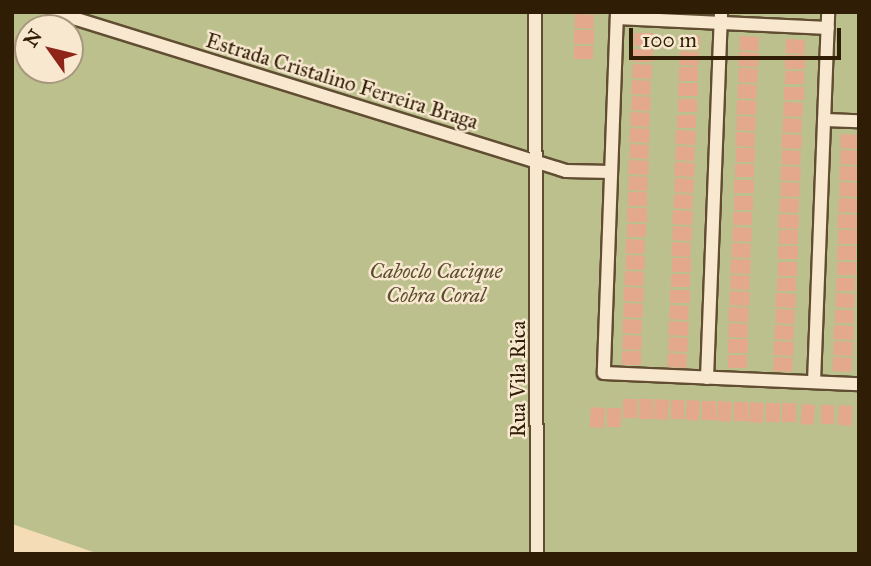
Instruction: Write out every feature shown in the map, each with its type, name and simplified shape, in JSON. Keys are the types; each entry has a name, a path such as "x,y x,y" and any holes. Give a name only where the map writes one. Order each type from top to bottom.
{"street":[{"name":"Estrada Cristalino Ferreira Braga","path":"54,12 566,171 611,172"},
{"name":"Rua Vila Rica","path":"535,12 538,162 537,554"},
{"path":"814,382 828,12"},
{"path":"828,28 721,18 617,15 604,373 859,384"},
{"path":"707,377 721,18"},
{"path":"824,120 859,121"}],"green space":[{"name":"Caboclo Cacique Cobra Coral","path":"12,12 859,12 859,554 99,554 12,524"}],"building":[{"path":"575,14 594,15 593,29 574,28"},
{"path":"574,30 594,30 594,44 574,44"},
{"path":"634,33 653,33 653,46 634,46"},
{"path":"680,35 700,36 699,50 679,49"},
{"path":"740,36 759,37 758,51 739,50"},
{"path":"786,39 805,40 804,54 785,53"},
{"path":"574,46 593,46 593,59 574,59"},
{"path":"633,49 653,49 653,62 633,62"},
{"path":"680,51 699,52 698,66 679,65"},
{"path":"739,52 759,53 758,67 738,66"},
{"path":"785,55 805,55 805,69 785,69"},
{"path":"633,64 652,65 651,79 632,78"},
{"path":"679,67 698,67 698,81 679,81"},
{"path":"739,68 758,69 757,83 738,82"},
{"path":"785,71 804,71 804,84 785,84"},
{"path":"632,80 651,81 650,95 631,94"},
{"path":"678,83 698,83 698,96 678,96"},
{"path":"738,84 757,85 756,99 737,98"},
{"path":"784,87 804,87 804,100 784,100"},
{"path":"632,96 651,97 650,111 631,110"},
{"path":"678,99 697,99 697,112 678,112"},
{"path":"737,100 757,101 756,115 736,114"},
{"path":"784,102 803,103 802,117 783,116"},
{"path":"631,112 650,113 649,127 630,126"},
{"path":"677,115 696,115 696,128 677,128"},
{"path":"737,116 756,117 755,131 736,130"},
{"path":"783,118 802,119 801,133 782,132"},
{"path":"630,128 650,129 649,143 629,142"},
{"path":"676,130 696,131 695,145 675,144"},
{"path":"736,132 755,133 754,147 735,146"},
{"path":"782,134 802,135 801,149 781,148"},
{"path":"841,134 859,135 858,149 840,148"},
{"path":"630,144 649,145 648,159 629,158"},
{"path":"676,146 695,147 694,161 675,160"},
{"path":"736,148 755,148 755,162 736,162"},
{"path":"782,150 801,151 800,165 781,164"},
{"path":"841,150 859,151 858,165 840,164"},
{"path":"629,160 649,161 648,175 628,174"},
{"path":"675,162 695,163 694,177 674,176"},
{"path":"735,164 754,164 754,177 735,177"},
{"path":"781,166 801,167 800,181 780,180"},
{"path":"840,166 859,167 858,181 839,180"},
{"path":"629,176 648,177 647,191 628,190"},
{"path":"675,178 694,179 693,193 674,192"},
{"path":"734,180 754,180 754,193 734,193"},
{"path":"781,182 800,183 799,197 780,196"},
{"path":"840,182 859,183 858,197 839,196"},
{"path":"628,192 647,192 647,206 628,206"},
{"path":"674,194 693,195 692,209 673,208"},
{"path":"734,196 753,196 753,210 734,210"},
{"path":"780,198 799,199 798,213 779,212"},
{"path":"839,198 858,199 857,213 838,212"},
{"path":"627,208 647,208 647,222 627,222"},
{"path":"673,210 693,211 692,225 672,224"},
{"path":"733,212 752,212 752,225 733,225"},
{"path":"779,214 799,215 798,229 778,228"},
{"path":"838,214 858,215 857,229 837,228"},
{"path":"627,224 646,224 646,237 627,237"},
{"path":"673,226 692,227 691,241 672,240"},
{"path":"733,227 752,228 751,242 732,241"},
{"path":"779,230 798,230 798,244 779,244"},
{"path":"838,230 857,230 857,244 838,244"},
{"path":"626,239 645,240 644,254 625,253"},
{"path":"672,242 691,243 690,257 671,256"},
{"path":"732,243 751,244 750,258 731,257"},
{"path":"778,246 798,246 798,259 778,259"},
{"path":"837,246 856,246 856,260 837,260"},
{"path":"626,255 645,256 644,270 625,269"},
{"path":"672,258 691,258 691,272 672,272"},
{"path":"731,259 751,260 750,274 730,273"},
{"path":"778,262 797,262 797,276 778,276"},
{"path":"837,262 856,262 856,275 837,275"},
{"path":"625,271 644,272 643,286 624,285"},
{"path":"671,274 690,274 690,287 671,287"},
{"path":"731,275 750,276 749,290 730,289"},
{"path":"777,278 796,278 796,291 777,291"},
{"path":"836,278 855,278 855,291 836,291"},
{"path":"624,287 644,288 643,302 623,301"},
{"path":"670,290 690,290 690,303 670,303"},
{"path":"730,291 750,292 749,306 729,305"},
{"path":"776,293 796,294 795,308 775,307"},
{"path":"836,293 855,294 854,308 835,307"},
{"path":"624,303 643,304 642,318 623,317"},
{"path":"670,305 689,306 688,320 669,319"},
{"path":"729,307 749,308 748,322 728,321"},
{"path":"776,309 795,310 794,324 775,323"},
{"path":"835,310 854,310 854,323 835,323"},
{"path":"623,319 642,320 641,334 622,333"},
{"path":"669,321 689,322 688,336 668,335"},
{"path":"729,323 748,324 747,338 728,337"},
{"path":"775,325 794,326 793,340 774,339"},
{"path":"834,325 854,326 853,340 833,339"},
{"path":"623,335 642,336 641,350 622,349"},
{"path":"669,337 688,338 687,352 668,351"},
{"path":"728,339 748,339 748,353 728,353"},
{"path":"774,341 794,342 793,356 773,355"},
{"path":"834,341 853,342 852,356 833,355"},
{"path":"622,351 641,351 641,365 622,365"},
{"path":"668,353 687,354 686,368 667,367"},
{"path":"728,355 747,355 747,368 728,368"},
{"path":"774,357 793,358 792,372 773,371"},
{"path":"833,357 852,358 851,372 832,371"},
{"path":"623,399 637,399 637,418 623,418"},
{"path":"639,399 653,399 653,419 639,419"},
{"path":"655,399 669,400 668,420 654,419"},
{"path":"671,400 684,400 684,419 671,419"},
{"path":"687,400 700,401 699,421 686,420"},
{"path":"702,401 716,401 716,420 702,420"},
{"path":"718,401 732,402 731,422 717,421"},
{"path":"734,402 748,402 748,421 734,421"},
{"path":"750,402 764,403 763,423 749,422"},
{"path":"766,403 780,403 780,422 766,422"},
{"path":"782,403 796,403 796,422 782,422"},
{"path":"802,404 815,405 814,425 801,424"},
{"path":"821,405 834,405 834,424 821,424"},
{"path":"839,405 853,406 852,426 838,425"},
{"path":"591,407 605,408 604,428 590,427"},
{"path":"607,408 621,408 621,427 607,427"}]}
